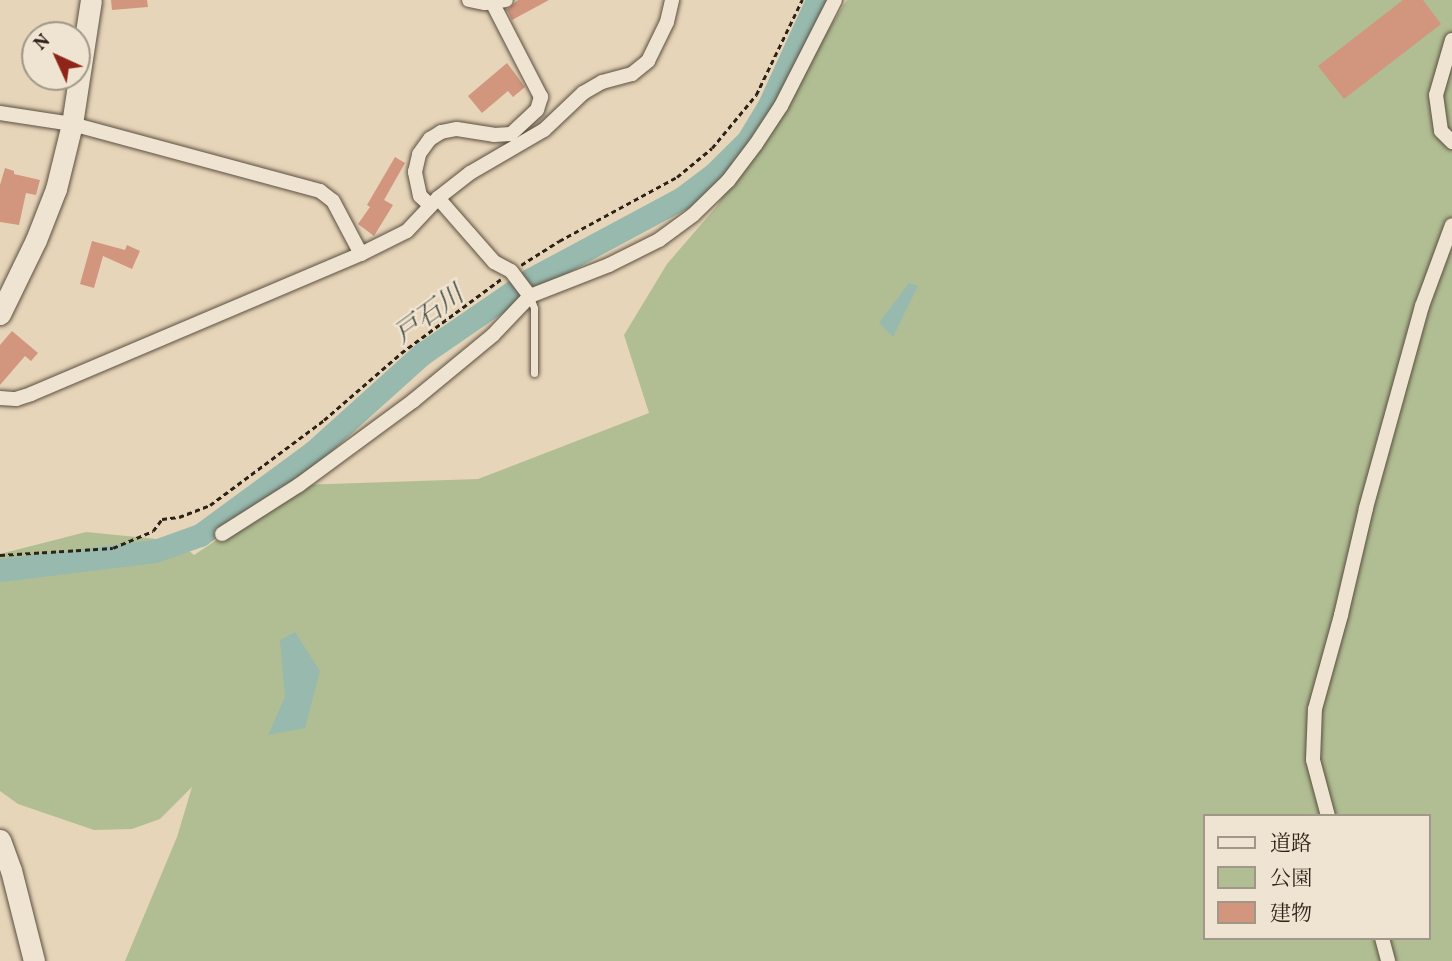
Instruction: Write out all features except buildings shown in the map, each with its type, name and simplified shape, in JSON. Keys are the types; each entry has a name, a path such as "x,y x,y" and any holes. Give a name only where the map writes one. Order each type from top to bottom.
{"main road":[{"path":"0,314 36,240 56,189 72,124 91,0"},
{"path":"0,840 11,870 34,961"}],"street":[{"path":"469,0 499,1 541,97 537,110 511,134 494,135 457,129 441,132 430,139 419,154 415,172 420,196 434,201 494,262 511,271 530,296"},
{"path":"0,398 16,399 31,394 361,254 407,231 434,201 491,159 544,130 583,93 602,82 632,74 640,68 648,61 667,22 672,0"},
{"path":"222,534 299,485 413,401 493,335 530,296 609,265 659,240 693,215 728,181 757,144 781,106 835,0"},
{"path":"1452,40 1436,95 1441,131 1452,142"},
{"path":"0,113 72,124 320,191 333,201 361,254"},
{"path":"1327,814 1313,760 1315,709 1419,318 1452,225"},
{"path":"1383,940 1388,961"}],"lane":[{"path":"530,296 534,308 534,373"}],"path":[{"path":"0,555 113,548 153,531 162,519 179,517 210,505 324,421 401,353 511,271 559,241 677,177 712,148 755,95 802,0"}],"green space":[{"path":"847,0 1452,0 1452,961 125,961 177,837 192,787 160,819 132,829 94,830 18,804 0,791 0,554 86,532 177,541 194,555 299,485 478,479 649,413 624,335 667,264 717,206"}],"water":[{"path":"909,283 918,286 893,337 879,323"},
{"path":"295,632 320,671 305,728 268,735 285,697 280,640"}],"waterway":[{"name":"戸石川","path":"0,570 155,551 200,535 313,452 422,354 531,279 682,198 713,175 748,140 769,105 817,0"}]}
